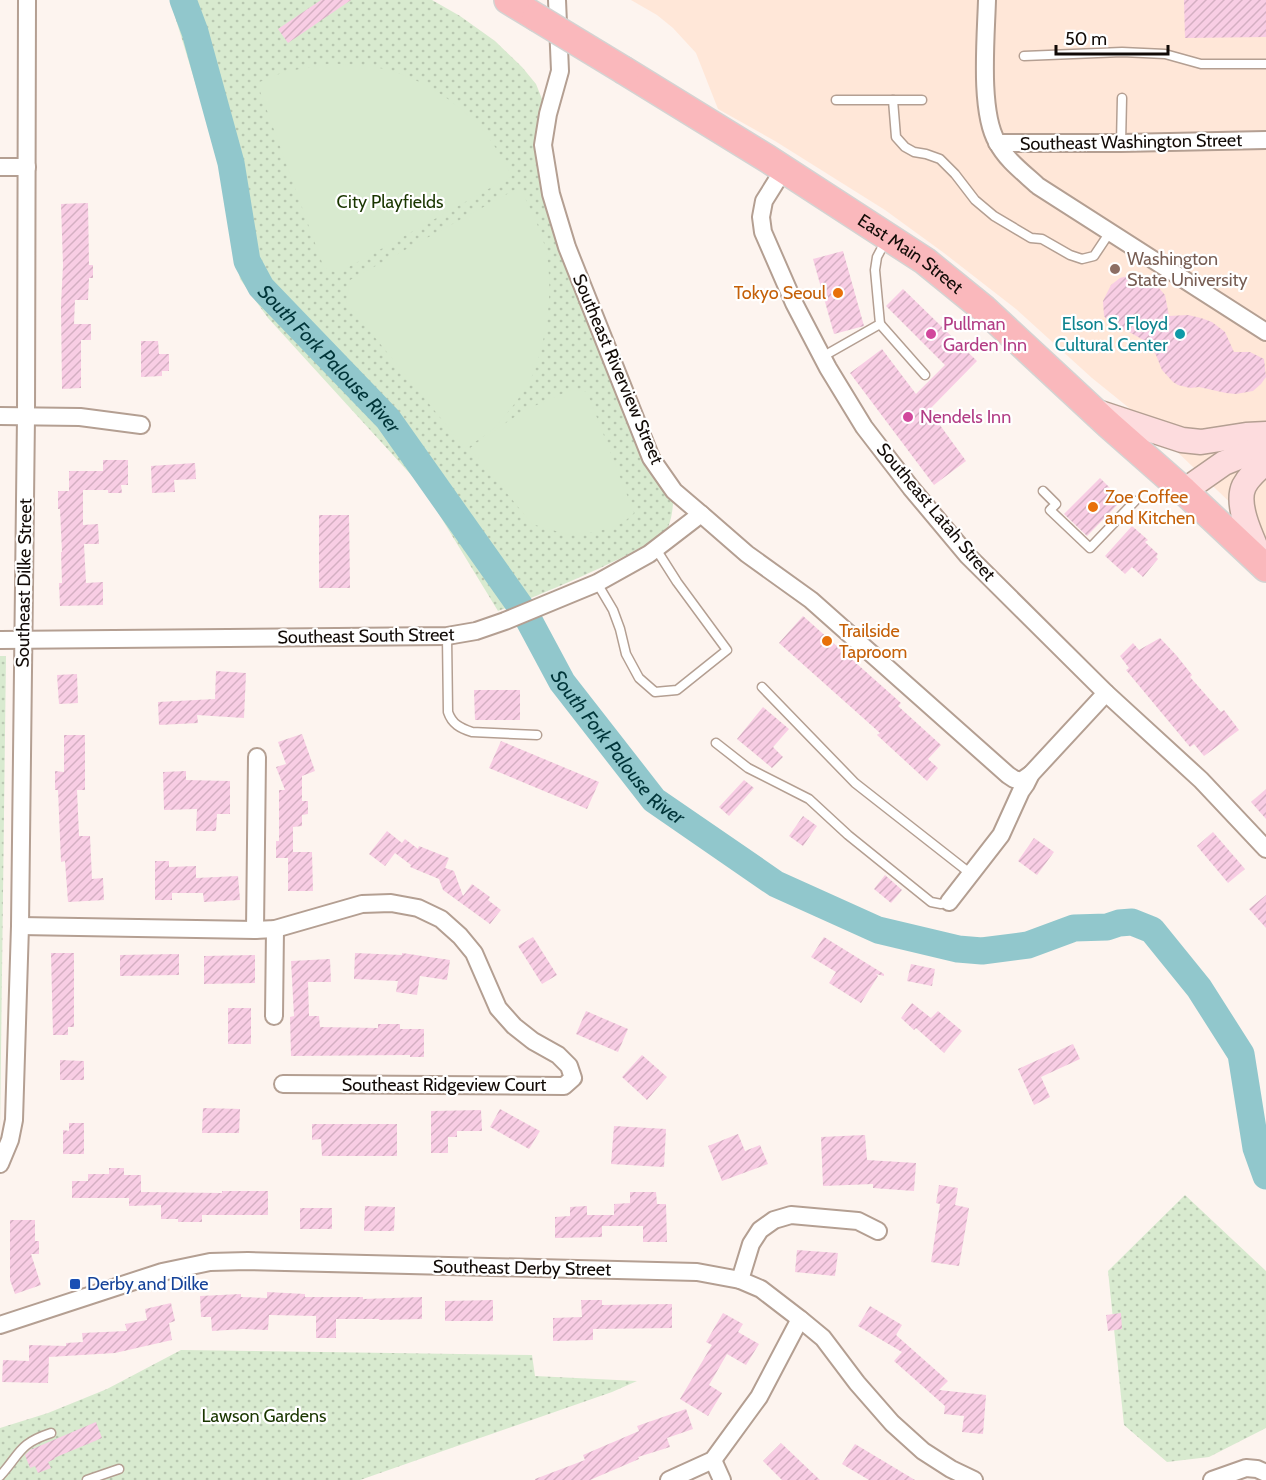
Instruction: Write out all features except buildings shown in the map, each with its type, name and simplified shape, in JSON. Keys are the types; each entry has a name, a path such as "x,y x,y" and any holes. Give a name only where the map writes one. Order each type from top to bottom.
{"main road":[{"name":"East Main Street","path":"508,0 784,169 926,261 984,309 1265,567"},
{"path":"1093,410 1182,440 1201,442 1266,434"},
{"path":"1184,491 1224,463 1266,446"},
{"path":"1265,567 1245,519 1241,501 1243,487 1266,462"}],"street":[{"name":"Southeast Dilke Street","path":"0,1164 10,1140 14,1120 20,926 26,416 27,0"},
{"name":"Southeast Riverview Street","path":"557,0 560,71 548,114 543,145 551,194 567,247 651,458 674,490 701,514 747,554 811,600 1008,775 1021,781 1031,774"},
{"path":"987,0 986,87 990,126 997,143 1012,162 1038,186 1266,332"},
{"name":"Southeast Washington Street","path":"997,143 1121,144 1266,140"},
{"path":"0,167 27,167"},
{"name":"Southeast Latah Street","path":"784,169 764,201 761,217 763,232 794,303 822,357 864,427 968,556 1106,693 1201,780 1266,849"},
{"path":"0,416 80,417 141,425"},
{"name":"Southeast South Street","path":"0,640 447,636 476,631 597,583 656,549 701,514"},
{"path":"949,902 1001,835 1021,790 1031,774 1106,693"},
{"path":"255,930 257,757"},
{"name":"Southeast Ridgeview Court","path":"20,926 255,930 275,929 362,904 391,903 418,908 441,919 460,936 474,953 498,1008 514,1026 533,1041 558,1055 570,1066 573,1078 564,1086 283,1084"},
{"path":"274,1016 275,929"},
{"path":"740,1280 751,1244 760,1230 774,1220 791,1215 858,1221 878,1231"},
{"name":"Southeast Derby Street","path":"0,1325 162,1272 210,1262 249,1261 697,1272 740,1280 761,1289 823,1338 857,1383 892,1423 923,1451 951,1469 974,1480"},
{"path":"669,1480 713,1461 759,1397 800,1319"},
{"path":"713,1461 722,1480"},
{"path":"1212,1480 1246,1468 1266,1473"}],"lane":[{"path":"1024,56 1122,52 1166,54 1201,64 1266,64"},
{"path":"1121,144 1122,98"},
{"path":"836,100 922,100"},
{"path":"893,100 897,136 905,147 914,152 940,159 975,200 994,216 1031,238 1042,239 1082,259 1094,256 1110,232"},
{"path":"888,237 877,257 875,270 880,324 925,375"},
{"path":"822,357 880,324"},
{"path":"1043,491 1056,504 1050,510 1089,548 1135,501"},
{"path":"597,583 613,610 626,654 639,678 655,692 677,690 727,650 656,549"},
{"path":"447,636 448,712 451,720 463,729 472,732 537,735"},
{"path":"762,687 855,783 971,874"},
{"path":"716,743 748,768 809,799 848,835 931,902 941,904 949,902"},
{"path":"0,1476 25,1445 51,1433"},
{"path":"87,1480 119,1469"}],"shaded area":[{"name":"Washington State University","path":"631,0 1266,0 1266,537 1144,420 1092,378 1016,309 885,210 775,141 718,109 696,53 673,28 657,15"}],"green space":[{"name":"City Playfields","path":"170,0 432,0 460,16 495,41 522,67 536,84 548,114 543,145 567,247 674,491 670,523 659,536 590,573 498,611 423,488 268,318 240,279 223,178"},
{"path":"327,64 359,65 393,71 440,93 467,114 484,132 512,176 338,273 324,268 257,83 284,72"},
{"path":"520,187 539,229 547,256 549,301 542,346 530,381 509,411 492,430 465,448 346,302 350,280"},
{"path":"573,389 587,392 634,513 624,522 611,528 569,535 532,524 470,448 523,411"},
{"path":"0,656 6,656 0,1132"},
{"path":"1185,1195 1266,1271 1266,1428 1209,1457 1167,1462 1124,1425 1108,1271"},
{"name":"Lawson Gardens","path":"181,1350 532,1355 535,1376 637,1381 612,1392 360,1480 0,1480 0,1428 48,1413 107,1389"}],"waterway":[{"name":"South Fork Palouse River","path":"183,0 195,32 231,163 247,261 261,287 388,419 525,613 562,682 654,800 776,884 878,930 958,949 982,951 1028,945 1074,928 1107,927 1132,922 1152,930 1199,988 1241,1054 1256,1148 1266,1176"}],"place":[{"name":"Washington State University","path":"1115,269"},
{"name":"Tokyo Seoul","path":"838,293"},
{"name":"Pullman Garden Inn","path":"931,334"},
{"name":"Elson S. Floyd Cultural Center","path":"1180,334"},
{"name":"Nendels Inn","path":"908,417"},
{"name":"Zoe Coffee and Kitchen","path":"1093,507"},
{"name":"Trailside Taproom","path":"827,641"},
{"name":"Derby and Dilke","path":"75,1284"}]}
